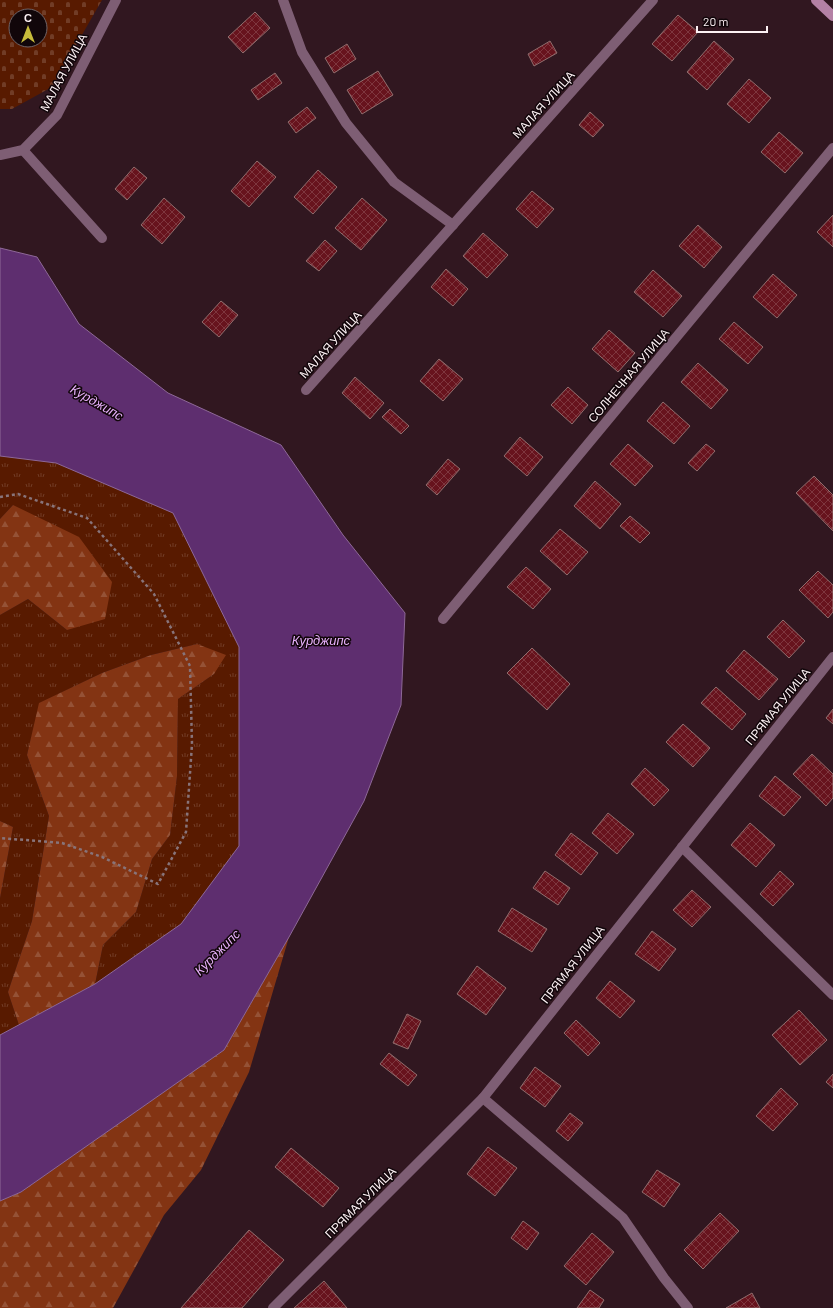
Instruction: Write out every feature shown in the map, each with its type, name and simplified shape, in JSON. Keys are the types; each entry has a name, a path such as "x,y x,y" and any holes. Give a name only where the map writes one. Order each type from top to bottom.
{"main road":[{"path":"816,0 833,16"}],"street":[{"name":"МАЛАЯ УЛИЦА","path":"23,150 57,115 116,0"},
{"path":"283,0 302,52 346,123 394,182 453,225"},
{"name":"МАЛАЯ УЛИЦА","path":"306,390 653,0"},
{"name":"СОЛНЕЧНАЯ УЛИЦА","path":"443,619 833,148"},
{"path":"0,155 23,150 102,238"},
{"name":"ПРЯМАЯ УЛИЦА","path":"273,1308 483,1098 833,657"},
{"path":"682,847 833,995"},
{"path":"483,1098 623,1218 664,1278 688,1308"}],"path":[{"path":"0,497 18,494 87,518 154,594 190,666 192,744 186,832 158,884 102,857 62,843 0,838"}],"green space":[{"path":"0,0 102,0 52,87 12,109 0,109"},
{"path":"0,456 56,463 173,513 239,647 239,846 181,924 95,984 103,945 136,912 152,859 170,835 177,776 178,699 214,674 197,644 151,655 102,673 40,703 27,755 49,816 32,921 8,992 19,1025 0,1035 0,898 13,827 0,821 0,615 28,599 67,630 13,505 0,519"},
{"path":"13,505 79,537 112,582 105,619 67,630 28,599 0,615 0,519"},
{"path":"197,644 226,655 214,674 178,699 177,776 170,835 152,859 136,912 103,945 95,984 19,1025 8,992 32,921 49,816 27,755 39,703 102,673 151,655"},
{"path":"0,821 13,827 0,898"},
{"path":"289,937 249,1072 201,1170 164,1215 113,1308 0,1308 0,1201 21,1192 224,1050"}],"water":[{"name":"Курджипс","path":"0,248 37,257 79,324 168,393 281,445 343,535 405,613 401,705 364,801 289,937 224,1050 21,1192 0,1201 0,1035 95,984 181,924 239,846 239,647 173,513 56,463 0,456"}],"building":[{"path":"255,12 270,28 243,53 228,37"},
{"path":"678,15 698,32 672,61 652,44"},
{"path":"550,41 557,53 534,66 528,54"},
{"path":"714,41 734,59 707,90 687,72"},
{"path":"347,44 356,59 334,73 325,58"},
{"path":"378,71 393,95 362,114 347,90"},
{"path":"275,73 282,83 258,100 251,90"},
{"path":"749,79 771,98 749,123 727,104"},
{"path":"307,107 316,118 296,133 288,122"},
{"path":"590,112 604,125 593,137 579,125"},
{"path":"779,132 803,153 785,173 761,152"},
{"path":"257,161 276,177 249,207 231,191"},
{"path":"134,167 147,178 127,200 115,189"},
{"path":"318,170 337,187 313,214 294,197"},
{"path":"532,191 554,209 537,228 516,209"},
{"path":"164,198 185,217 162,244 141,225"},
{"path":"362,198 387,220 361,250 335,228"},
{"path":"833,215 833,247 817,232"},
{"path":"698,225 722,247 704,268 679,246"},
{"path":"483,233 508,255 487,278 463,256"},
{"path":"325,240 337,251 319,271 306,261"},
{"path":"446,269 468,289 453,306 431,287"},
{"path":"653,270 682,296 663,317 634,292"},
{"path":"773,274 797,295 777,318 753,297"},
{"path":"221,301 238,315 219,337 202,322"},
{"path":"734,322 763,347 748,364 719,339"},
{"path":"609,330 635,353 618,372 592,349"},
{"path":"439,359 463,379 443,401 420,381"},
{"path":"698,363 728,390 711,409 681,382"},
{"path":"355,377 384,403 370,419 342,393"},
{"path":"568,387 588,405 572,424 551,405"},
{"path":"663,402 690,426 674,444 647,421"},
{"path":"390,409 409,426 401,434 382,417"},
{"path":"520,437 543,457 527,476 504,456"},
{"path":"628,444 653,466 635,486 610,464"},
{"path":"706,444 715,451 697,471 688,463"},
{"path":"448,459 460,469 437,495 426,485"},
{"path":"814,476 833,495 833,531 796,493"},
{"path":"595,481 621,504 600,529 574,506"},
{"path":"630,516 650,533 640,543 620,526"},
{"path":"560,529 588,552 567,575 540,551"},
{"path":"526,567 551,589 533,609 507,587"},
{"path":"818,571 833,585 833,612 828,618 799,590"},
{"path":"783,620 805,641 789,658 767,637"},
{"path":"532,648 570,684 547,710 507,673"},
{"path":"744,650 778,679 759,700 726,671"},
{"path":"716,687 746,714 732,730 701,703"},
{"path":"833,709 833,724 826,718"},
{"path":"683,724 710,748 693,767 666,742"},
{"path":"812,754 833,774 833,798 826,806 793,774"},
{"path":"645,768 669,790 654,806 631,784"},
{"path":"775,776 801,797 784,816 759,796"},
{"path":"608,813 634,834 617,854 592,833"},
{"path":"750,823 775,845 756,867 731,845"},
{"path":"571,833 598,853 581,875 555,855"},
{"path":"545,871 570,888 558,905 533,888"},
{"path":"780,871 794,884 773,906 760,894"},
{"path":"692,890 711,907 692,927 673,910"},
{"path":"512,908 547,929 532,952 498,931"},
{"path":"652,931 676,949 659,971 635,954"},
{"path":"477,966 506,988 486,1015 457,994"},
{"path":"610,981 635,1001 620,1018 596,998"},
{"path":"799,1010 827,1040 800,1065 772,1035"},
{"path":"407,1014 421,1021 408,1049 393,1043"},
{"path":"576,1020 600,1043 588,1056 564,1033"},
{"path":"389,1053 417,1075 408,1086 380,1064"},
{"path":"535,1067 561,1086 545,1107 520,1088"},
{"path":"833,1074 833,1088 826,1082"},
{"path":"781,1088 798,1104 773,1131 756,1116"},
{"path":"570,1113 583,1123 568,1141 556,1131"},
{"path":"488,1147 517,1168 495,1196 467,1174"},
{"path":"291,1148 339,1188 323,1207 275,1167"},
{"path":"657,1170 680,1184 664,1207 642,1192"},
{"path":"720,1213 739,1231 703,1269 684,1250"},
{"path":"523,1221 539,1233 527,1250 511,1238"},
{"path":"249,1230 284,1260 242,1308 181,1308"},
{"path":"592,1233 614,1252 586,1285 564,1266"},
{"path":"324,1281 347,1308 294,1308"},
{"path":"590,1290 604,1300 599,1308 577,1308"},
{"path":"752,1293 760,1308 726,1308"}]}
